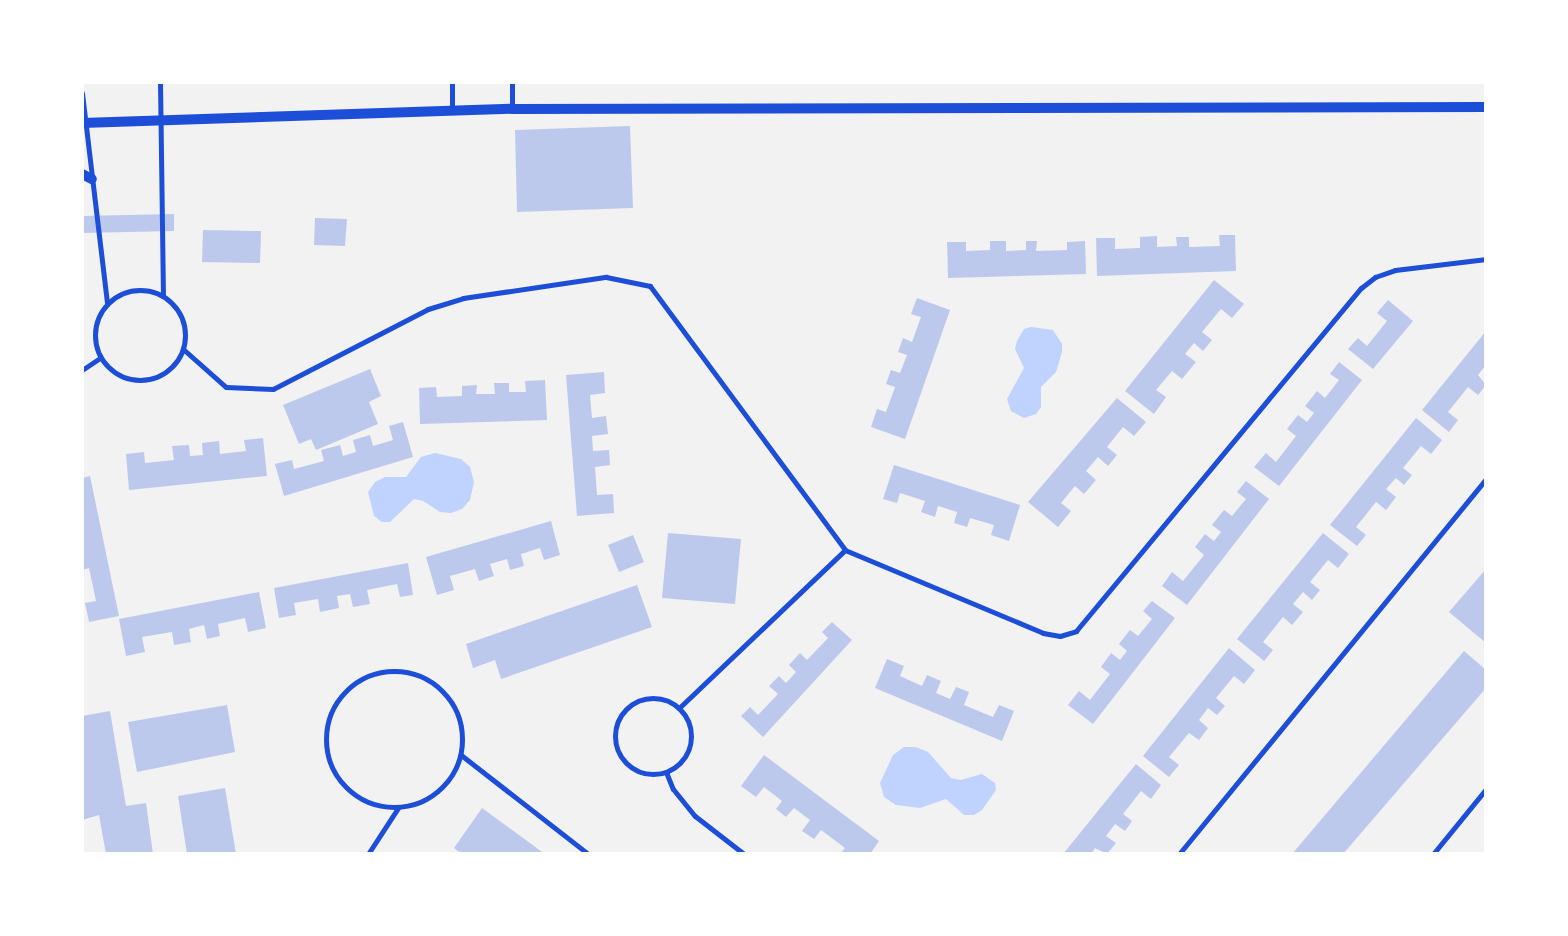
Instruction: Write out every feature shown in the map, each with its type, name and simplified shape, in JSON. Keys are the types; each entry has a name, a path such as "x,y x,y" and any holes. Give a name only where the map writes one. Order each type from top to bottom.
{"main road":[{"path":"84,123 512,109 1486,107"}],"street":[{"path":"160,82 163,296"},
{"path":"452,82 452,110"},
{"path":"512,82 512,109"},
{"path":"82,93 87,176 107,304"},
{"path":"182,349 226,387 273,388 428,309 463,298 606,277 650,286 845,550 1043,633 1060,636 1076,631 1361,288 1395,270 1486,259"},
{"path":"144,290 163,296 175,306 182,319 185,334 182,349 176,363 152,379 122,377 100,358 95,330 107,304 124,293 144,290"},
{"path":"82,370 100,358"},
{"path":"1179,854 1486,480"},
{"path":"679,708 845,550"},
{"path":"400,671 423,676 443,689 456,708 463,731 461,755 453,775 439,792 420,803 398,808 376,806 356,797 340,782 330,763 326,741 329,719 338,699 356,683 376,673 400,671"},
{"path":"645,699 669,701 679,708 689,725 691,744 686,757 666,772 641,773 630,766 617,747 618,722 634,704 645,699"},
{"path":"461,755 588,854"},
{"path":"666,772 673,789 695,816 744,854"},
{"path":"1432,854 1485,791"},
{"path":"368,854 398,808"}],"water":[{"path":"1031,327 1053,330 1062,344 1062,352 1056,372 1041,387 1041,407 1036,414 1024,418 1011,411 1007,399 1024,368 1015,349 1017,341 1024,329"},
{"path":"435,453 461,459 470,467 474,482 470,500 462,509 451,513 440,512 423,501 414,499 390,522 382,522 374,516 368,492 375,482 385,477 406,477 421,457"},
{"path":"904,747 916,747 928,752 951,778 961,780 982,774 995,783 996,790 982,810 974,815 964,815 946,799 920,808 896,805 884,797 880,783 893,755"}],"building":[{"path":"630,126 633,208 517,212 515,130"},
{"path":"174,214 174,231 82,233 82,216"},
{"path":"315,218 347,219 345,246 314,245"},
{"path":"203,230 261,231 260,263 202,262"},
{"path":"1219,235 1235,235 1236,271 1097,276 1096,238 1115,238 1115,249 1140,248 1140,237 1157,236 1157,247 1177,246 1176,237 1189,237 1189,247 1220,246"},
{"path":"990,241 1006,241 1006,251 1026,250 1026,241 1037,241 1036,251 1067,250 1067,242 1085,241 1086,274 948,278 947,242 966,242 966,251 990,250"},
{"path":"1214,280 1244,304 1232,318 1221,309 1202,332 1212,340 1203,351 1194,343 1185,354 1196,362 1182,379 1172,371 1156,390 1166,397 1154,414 1125,391"},
{"path":"917,298 950,310 905,439 871,427 877,409 886,412 895,387 886,384 891,370 900,373 907,355 898,352 903,338 912,342 921,317 911,314"},
{"path":"1388,300 1413,321 1373,369 1348,349 1358,338 1367,346 1387,321 1377,313"},
{"path":"1486,331 1486,365 1478,375 1486,385 1478,395 1468,387 1448,412 1458,420 1449,432 1422,410"},
{"path":"1339,362 1362,380 1279,486 1254,467 1266,453 1276,462 1296,436 1287,429 1298,415 1307,422 1314,413 1305,406 1317,391 1325,398 1339,380 1330,374"},
{"path":"370,369 381,396 369,402 378,424 316,450 311,439 299,444 283,405"},
{"path":"604,372 605,393 590,395 592,418 606,416 608,434 592,436 593,451 609,450 610,465 595,467 597,495 613,494 614,513 577,516 566,375"},
{"path":"545,380 547,420 420,424 419,388 436,387 437,397 462,396 462,386 477,385 476,394 495,394 494,383 509,383 509,392 526,392 525,381"},
{"path":"1117,398 1146,422 1134,436 1123,427 1107,447 1117,455 1108,466 1098,457 1086,471 1096,480 1084,494 1075,486 1061,503 1071,511 1058,527 1028,502"},
{"path":"1416,418 1442,440 1431,454 1421,446 1403,468 1412,475 1404,485 1396,478 1386,489 1396,497 1386,510 1376,502 1356,527 1366,535 1357,546 1330,525"},
{"path":"403,422 413,457 284,496 275,464 292,460 294,469 324,461 321,450 340,445 343,456 356,452 353,440 370,435 373,446 393,440 389,426"},
{"path":"263,438 267,476 129,490 126,454 144,452 145,463 174,460 172,446 189,445 190,456 203,455 202,443 219,441 220,454 246,451 244,440"},
{"path":"894,465 1020,505 1009,541 991,535 994,525 970,518 967,527 954,523 957,512 938,506 935,517 921,512 925,501 900,493 897,503 883,499"},
{"path":"90,476 119,616 89,622 85,603 96,601 89,568 82,570 82,478"},
{"path":"1246,481 1269,499 1187,605 1162,586 1172,572 1183,581 1204,555 1195,547 1205,534 1214,541 1221,532 1212,525 1224,510 1232,516 1246,499 1237,492"},
{"path":"551,521 560,555 544,560 540,548 521,554 524,566 510,570 507,559 490,564 494,576 479,581 475,569 450,576 454,590 437,595 426,557"},
{"path":"668,533 741,539 735,604 662,598"},
{"path":"1323,533 1349,554 1338,568 1328,560 1310,582 1320,590 1312,600 1303,592 1293,604 1303,612 1292,625 1283,617 1263,642 1273,650 1264,661 1237,639"},
{"path":"633,535 644,562 619,572 608,545"},
{"path":"408,563 413,595 400,597 397,584 367,590 370,604 353,607 350,594 337,596 339,608 320,612 318,599 294,603 296,615 279,618 274,588"},
{"path":"1486,569 1486,643 1449,612"},
{"path":"637,585 652,627 501,679 495,660 473,668 466,644"},
{"path":"259,592 266,628 248,632 245,618 218,624 220,636 207,639 204,625 189,629 191,642 174,645 172,632 142,637 145,652 126,656 119,619"},
{"path":"1152,601 1175,618 1093,724 1068,705 1079,691 1090,700 1110,674 1101,667 1111,653 1120,660 1127,651 1119,644 1130,630 1138,636 1152,619 1143,611"},
{"path":"832,622 852,640 763,737 741,716 750,707 758,715 778,694 769,686 779,676 786,683 796,672 789,665 800,653 807,660 828,638 822,632"},
{"path":"1229,648 1255,670 1244,684 1234,676 1216,698 1225,706 1217,715 1208,708 1199,720 1208,728 1199,740 1189,733 1169,757 1179,765 1169,777 1143,756"},
{"path":"1464,651 1486,670 1486,688 1343,854 1292,854"},
{"path":"887,659 904,666 900,676 922,686 927,675 941,681 936,693 950,699 956,687 969,692 964,705 993,717 999,705 1014,711 1002,741 875,688"},
{"path":"227,705 235,752 137,772 128,722"},
{"path":"110,711 126,806 146,803 153,854 106,854 99,815 82,820 82,716"},
{"path":"764,755 879,841 870,854 840,854 845,848 821,830 814,839 802,831 810,820 794,808 786,817 776,809 782,801 764,787 756,797 741,786"},
{"path":"1136,764 1161,785 1151,799 1141,791 1123,814 1132,821 1125,831 1115,824 1106,836 1116,843 1107,854 1095,848 1091,854 1063,854"},
{"path":"225,788 236,854 187,854 178,796"},
{"path":"482,808 545,854 462,854 454,848"}]}
